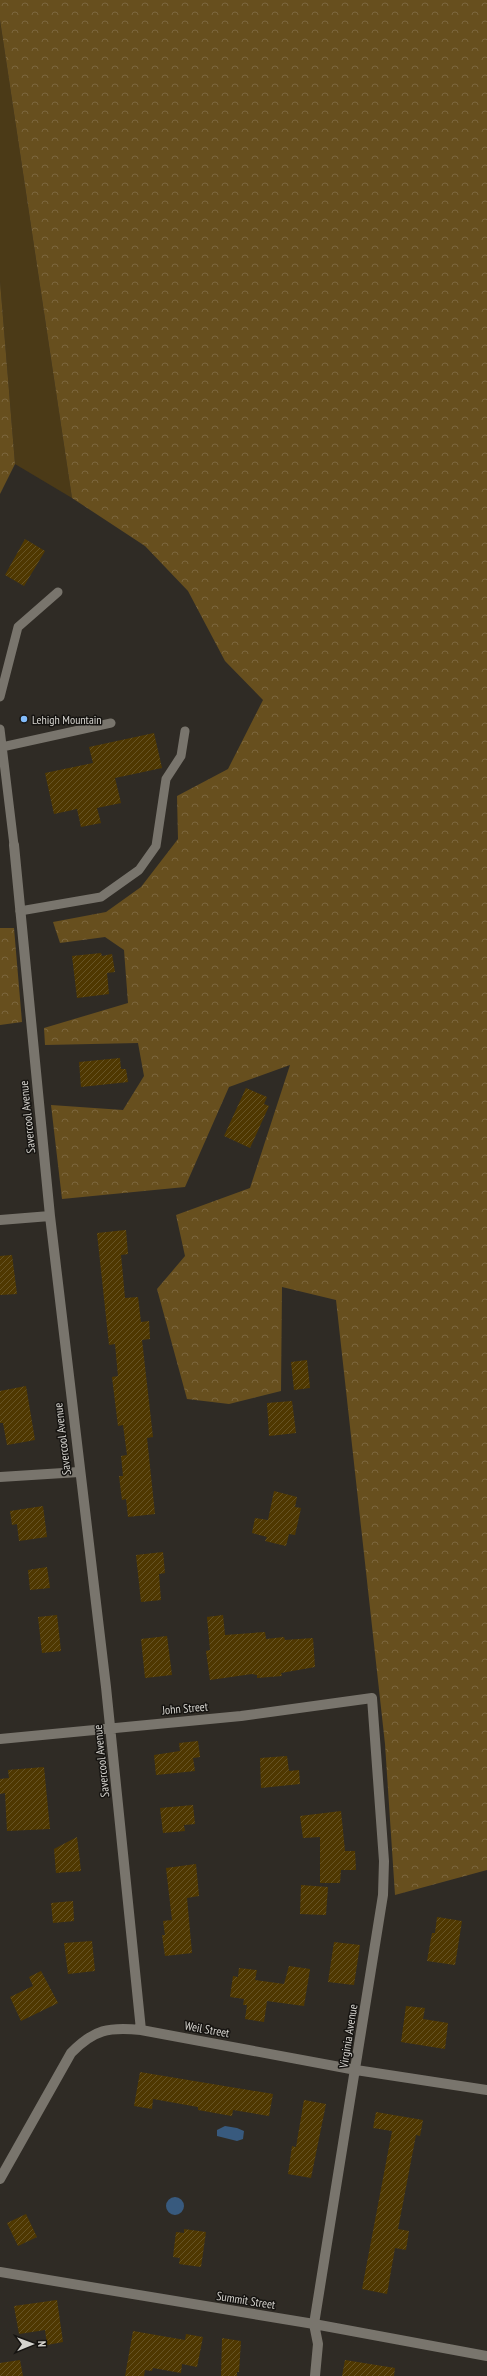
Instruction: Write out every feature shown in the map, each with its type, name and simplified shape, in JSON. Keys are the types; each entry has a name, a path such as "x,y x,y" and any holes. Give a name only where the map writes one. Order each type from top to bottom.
{"street":[{"name":"Savercool Avenue","path":"14,845 50,1216 79,1472 111,1728 141,2030"},
{"path":"0,1220 50,1216"},
{"path":"0,1477 79,1472"},
{"name":"John Street","path":"0,1739 241,1716 372,1698"},
{"name":"Virginia Avenue","path":"315,2376 318,2344 314,2324 383,1895 384,1861 372,1698"},
{"name":"Weil Street","path":"0,2179 63,2067 79,2046 105,2030 116,2028 141,2030 356,2070 487,2090"},
{"name":"Summit Street","path":"0,2272 314,2324 487,2356"}],"lane":[{"path":"0,697 18,627 58,592"},
{"path":"2,747 112,723"},
{"path":"0,729 14,845"},
{"path":"20,911 101,897 139,870 156,846 166,779 181,756 185,731"}],"shaded area":[{"path":"0,20 72,498 15,464 0,281"}],"green space":[{"path":"0,0 487,0 487,1870 395,1895 385,1744 336,1300 282,1287 281,1391 229,1404 187,1399 157,1289 185,1256 176,1215 250,1188 290,1065 229,1087 185,1187 62,1199 51,1105 123,1110 144,1076 138,1043 45,1045 44,1028 128,1003 124,950 105,937 60,943 53,922 106,912 141,887 178,839 177,796 228,769 263,700 225,661 188,591 145,546 72,498 0,20"},
{"path":"0,281 15,464 0,494"},
{"path":"0,928 14,928 22,1022 0,1025"}],"water":[{"path":"225,2126 244,2131 243,2139 237,2141 217,2136 217,2130"},
{"path":"171,2197 179,2197 184,2202 182,2213 179,2215 171,2215 166,2210 166,2202"}],"building":[{"path":"25,539 45,551 24,586 5,575"},
{"path":"154,733 162,768 115,778 121,803 97,808 101,823 81,827 77,809 54,814 45,773 93,763 89,747"},
{"path":"101,953 102,956 112,954 115,972 107,973 109,994 77,998 72,956"},
{"path":"120,1058 121,1069 126,1069 128,1082 81,1087 79,1062"},
{"path":"246,1088 267,1097 264,1104 269,1106 250,1148 224,1136"},
{"path":"126,1230 128,1254 121,1255 125,1298 138,1297 141,1322 149,1321 150,1339 142,1340 153,1437 147,1438 155,1514 128,1517 126,1499 122,1500 119,1476 123,1476 121,1456 127,1455 123,1425 118,1426 112,1377 118,1376 115,1344 109,1345 97,1233"},
{"path":"12,1255 17,1294 0,1295 0,1256"},
{"path":"307,1360 310,1388 294,1390 291,1362"},
{"path":"26,1386 35,1440 7,1445 3,1423 0,1423 0,1391"},
{"path":"292,1401 296,1433 269,1436 267,1403"},
{"path":"274,1491 297,1497 295,1507 301,1508 295,1535 289,1534 286,1546 265,1541 267,1537 252,1533 255,1518 268,1520"},
{"path":"43,1506 47,1537 19,1541 17,1524 12,1525 10,1511"},
{"path":"163,1552 165,1573 159,1574 161,1600 141,1602 136,1555"},
{"path":"47,1567 50,1588 30,1590 28,1570"},
{"path":"57,1615 61,1651 42,1653 38,1617"},
{"path":"223,1615 225,1635 265,1632 266,1639 284,1637 285,1640 313,1638 315,1667 281,1673 282,1676 257,1678 257,1675 252,1674 210,1680 206,1651 210,1650 207,1617"},
{"path":"167,1636 172,1675 145,1678 141,1639"},
{"path":"198,1741 200,1757 193,1758 195,1771 156,1775 154,1755 180,1751 179,1743"},
{"path":"287,1756 289,1771 299,1770 300,1784 261,1788 260,1758"},
{"path":"44,1767 50,1829 7,1831 5,1793 0,1794 0,1779 9,1778 8,1770"},
{"path":"193,1805 195,1824 184,1825 185,1831 163,1833 160,1808"},
{"path":"341,1811 345,1851 355,1851 356,1870 341,1870 340,1883 320,1883 320,1837 303,1838 300,1816"},
{"path":"77,1837 81,1871 56,1873 54,1849"},
{"path":"196,1864 199,1896 187,1898 192,1953 165,1956 162,1935 165,1935 163,1921 172,1920 166,1868"},
{"path":"301,1885 328,1887 326,1915 300,1914"},
{"path":"73,1901 74,1921 53,1923 51,1903"},
{"path":"437,1917 462,1921 455,1965 427,1961 432,1933 435,1933"},
{"path":"92,1941 95,1971 68,1974 64,1943"},
{"path":"334,1942 360,1945 354,1985 328,1982"},
{"path":"289,1966 310,1969 304,2006 267,2001 264,2022 245,2019 247,2005 243,2005 244,1999 230,1997 233,1976 238,1977 239,1968 257,1970 255,1980 284,1984"},
{"path":"41,1971 58,2003 21,2021 10,1997 33,1986 29,1977"},
{"path":"406,2006 425,2008 423,2019 448,2023 445,2049 401,2042"},
{"path":"140,2072 273,2094 269,2116 233,2110 232,2116 198,2110 198,2107 153,2099 152,2109 134,2106"},
{"path":"304,2100 326,2104 311,2178 288,2174 292,2146 296,2147"},
{"path":"376,2112 423,2120 420,2136 416,2135 398,2229 409,2231 406,2250 395,2248 387,2294 362,2289 392,2131 373,2128"},
{"path":"26,2214 37,2237 18,2246 7,2223"},
{"path":"184,2229 206,2232 201,2267 179,2264 180,2258 173,2257 176,2232 184,2233"},
{"path":"57,2300 63,2342 47,2345 45,2330 19,2334 14,2306"},
{"path":"133,2331 185,2340 186,2334 203,2337 197,2367 182,2364 181,2373 153,2368 152,2371 145,2370 144,2376 125,2376"},
{"path":"222,2338 241,2341 239,2372 237,2372 237,2376 221,2376"},
{"path":"20,2360 23,2376 0,2376 0,2363"},
{"path":"345,2360 395,2368 394,2376 342,2376"}],"place":[{"name":"Lehigh Mountain","path":"24,719"}]}
